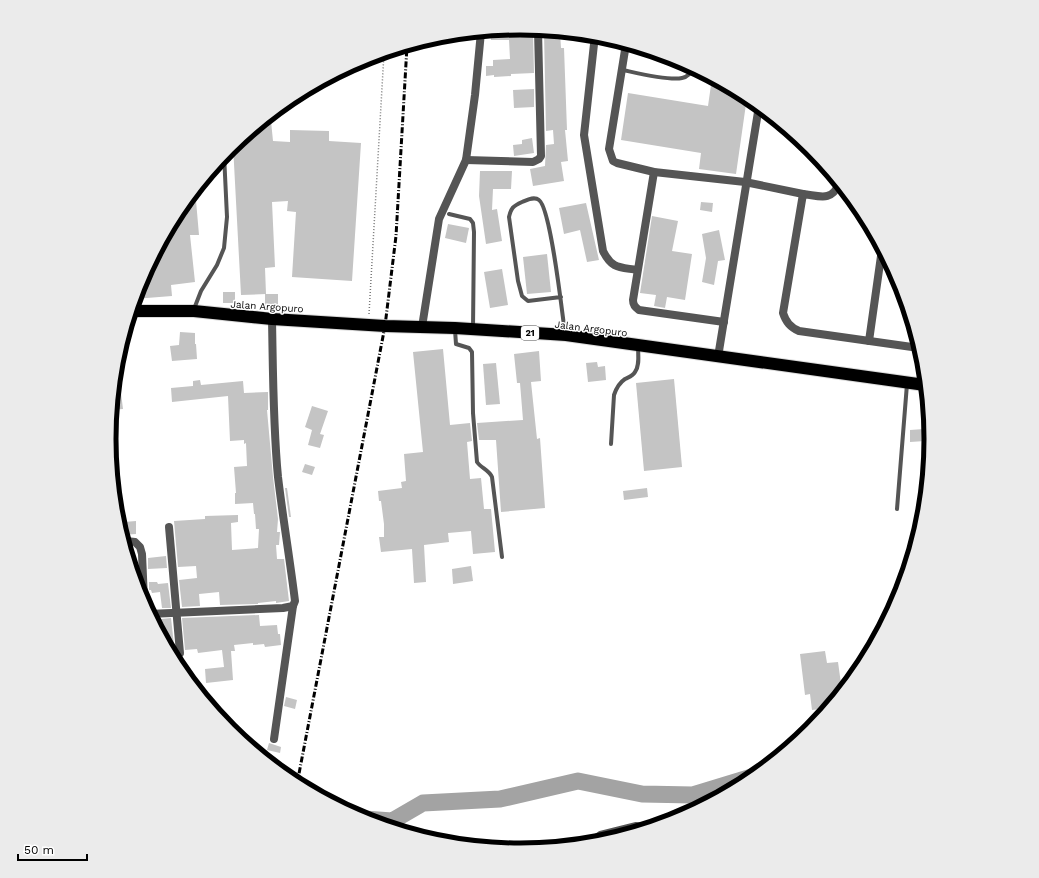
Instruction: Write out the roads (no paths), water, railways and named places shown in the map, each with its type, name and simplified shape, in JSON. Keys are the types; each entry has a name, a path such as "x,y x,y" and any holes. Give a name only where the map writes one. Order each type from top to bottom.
{"highway":[{"name":"Jalan Argopuro","path":"137,310 194,311 272,319 473,329 566,336 920,384"}],"street":[{"path":"466,160 533,162 541,156 538,36"},
{"path":"422,327 439,219 466,160 476,95 482,37"},
{"path":"594,42 584,135 603,251 606,258 614,266 637,270"},
{"path":"625,49 609,149 610,156 613,161 654,172 746,182 803,194 827,197 834,193 836,189"},
{"path":"718,357 758,113"},
{"path":"654,172 633,300 636,308 639,310 724,322"},
{"path":"803,194 783,313 785,321 791,327 799,331 913,347"},
{"path":"869,341 881,258"},
{"path":"272,319 278,476 284,529 296,601 293,606 274,739"},
{"path":"169,527 180,653"},
{"path":"128,541 134,542 140,547 142,554 143,587"},
{"path":"155,614 283,608 293,606"}],"lane":[{"path":"623,70 673,79 683,78 690,73"},
{"path":"194,311 201,290 217,265 224,248 226,217 224,164"},
{"path":"561,297 528,301 522,296 518,281 509,217 511,208 514,205 535,198 539,200 544,207 553,248 561,297 566,336"},
{"path":"449,214 470,219 473,223 473,329"},
{"path":"455,328 456,344 458,346 469,348 472,352 473,413 477,462 489,472 492,477 502,556"},
{"path":"611,444 614,395 620,383 632,376 636,370 639,361 638,346"},
{"path":"897,509 907,383"},
{"path":"599,835 636,824 640,824"}],"waterway":[{"path":"387,821 392,821 423,803 500,799 578,781 642,794 693,795 729,784"}],"railway":[{"path":"298,777 385,326 396,236 407,51"}]}
